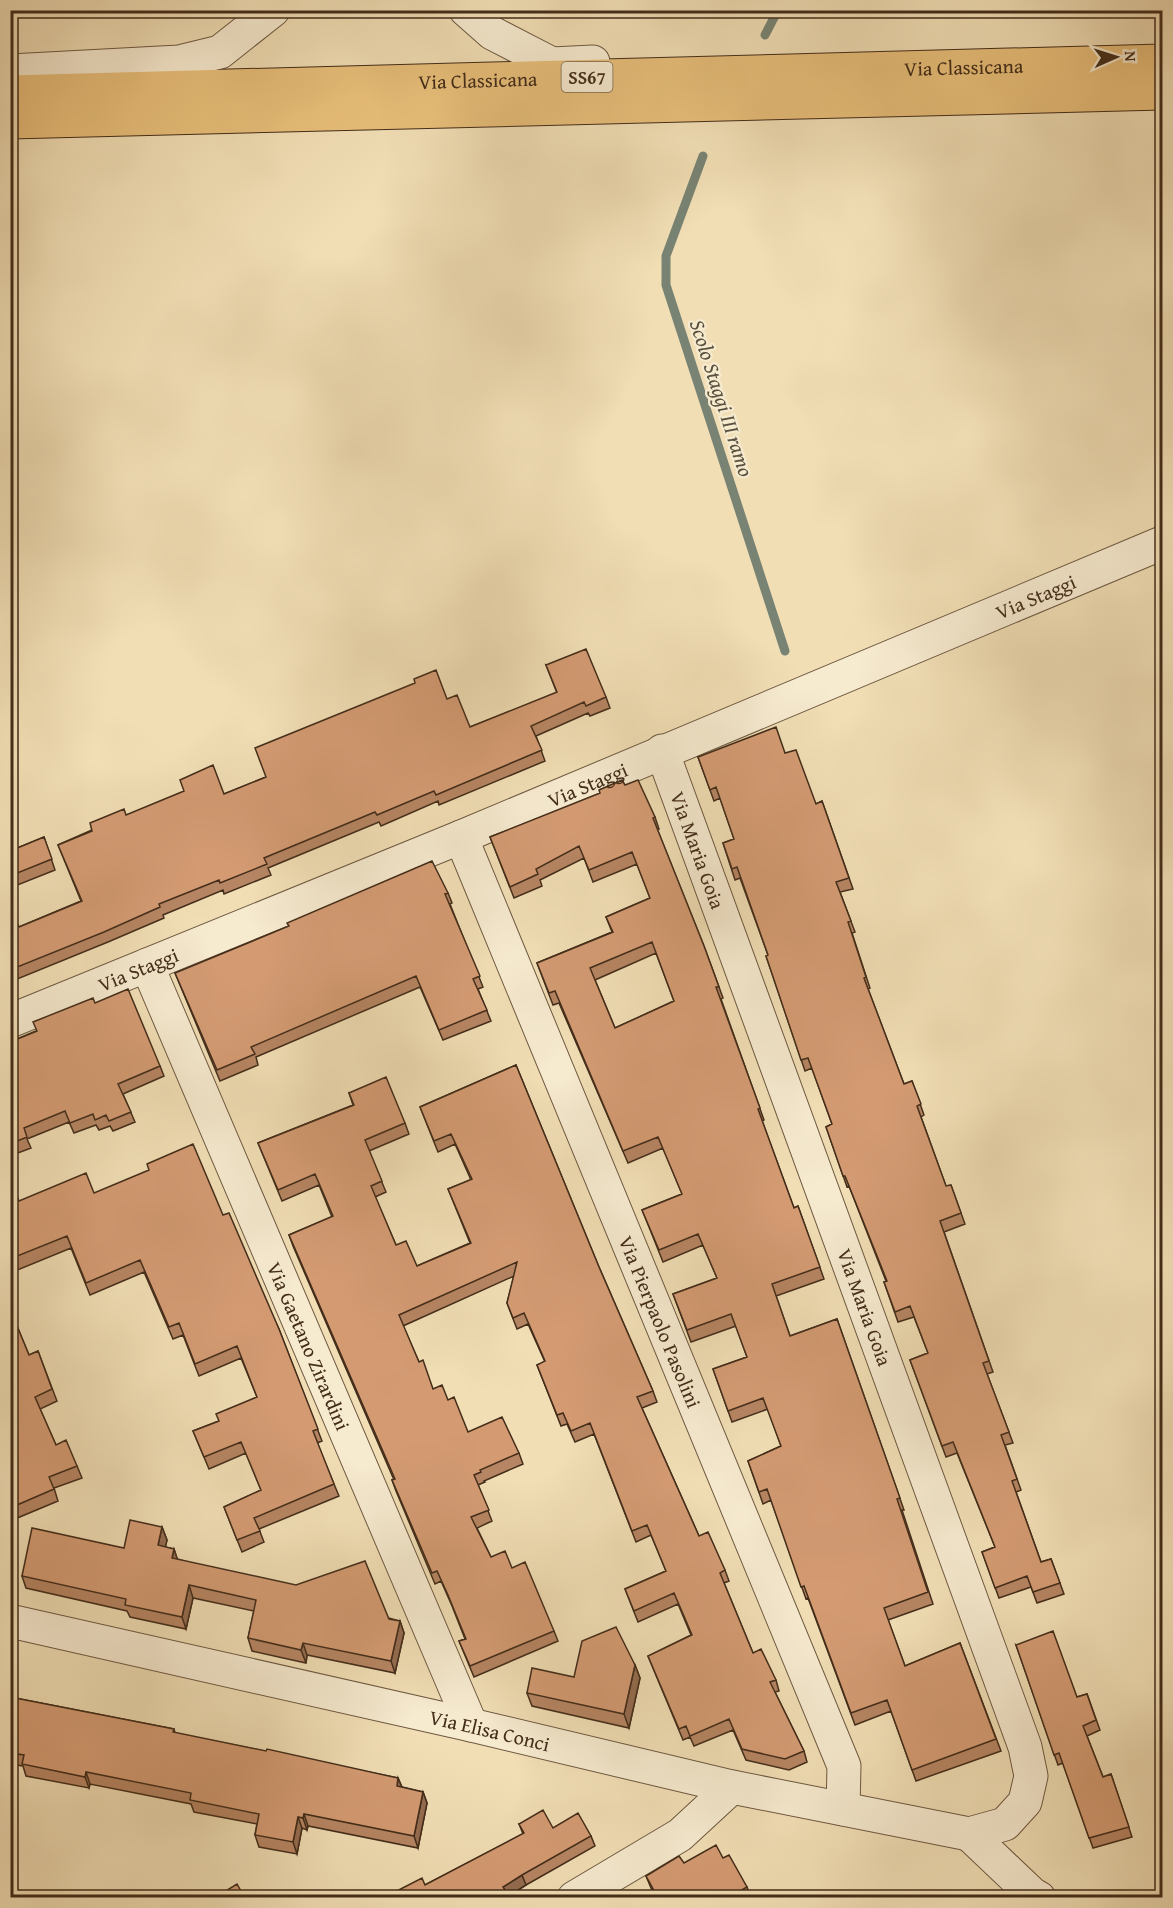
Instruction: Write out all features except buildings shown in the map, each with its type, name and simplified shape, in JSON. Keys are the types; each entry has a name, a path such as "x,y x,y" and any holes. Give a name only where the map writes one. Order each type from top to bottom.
{"highway":[{"name":"Via Classicana","path":"10,92 1162,61"},
{"name":"Via Classicana","path":"10,122 1162,93"}],"street":[{"path":"10,71 179,62 220,52 273,10"},
{"path":"466,10 492,33 552,64 801,56 841,70"},
{"name":"Via Staggi","path":"10,1021 461,837 1162,543"},
{"name":"Via Maria Goia","path":"662,751 1025,1747 1031,1776 1025,1802 1005,1824 969,1833"},
{"name":"Via Pierpaolo Pasolini","path":"461,837 844,1766 843,1809"},
{"name":"Via Gaetano Zirardini","path":"147,965 471,1725"},
{"name":"Via Elisa Conci","path":"15,1614 732,1787 969,1833"},
{"path":"574,1898 680,1835 732,1787"},
{"path":"969,1833 1032,1894 1039,1898"}],"waterway":[{"path":"765,35 778,10"},
{"name":"Scolo Staggi III ramo","path":"703,156 666,256 666,285 785,651"}]}
